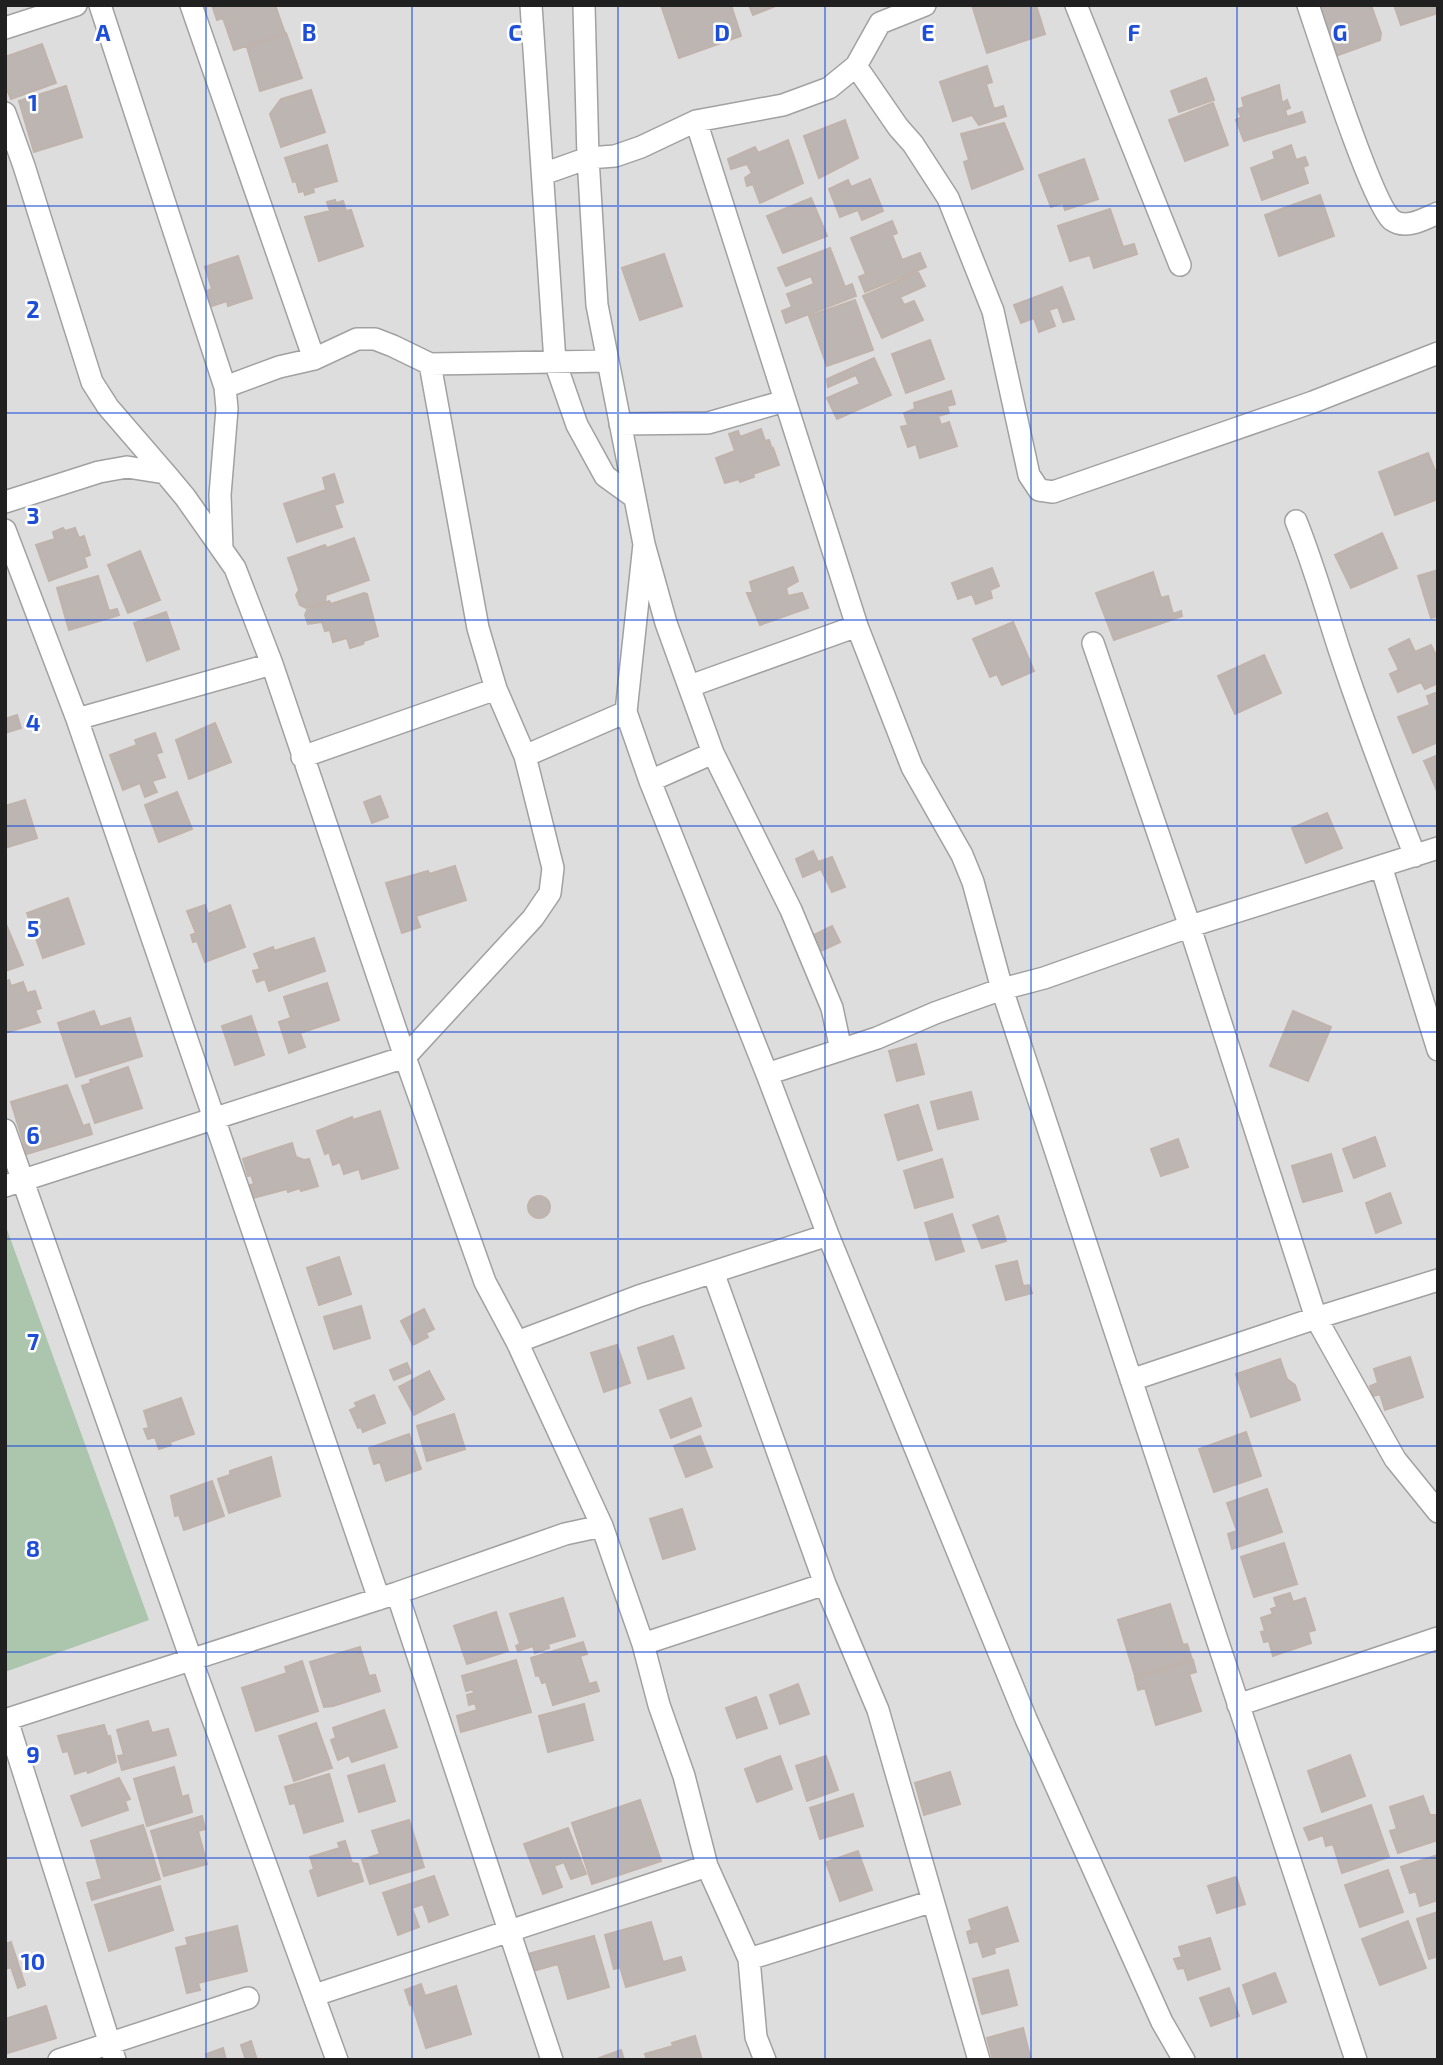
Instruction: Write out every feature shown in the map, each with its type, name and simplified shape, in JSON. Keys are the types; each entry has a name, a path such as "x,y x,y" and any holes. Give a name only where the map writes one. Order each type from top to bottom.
{"street":[{"path":"5,28 76,5"},
{"path":"100,5 225,387 227,409 219,495 222,549"},
{"path":"191,5 314,359"},
{"path":"531,5 555,362 577,425 605,477 634,497"},
{"path":"584,5 588,158 597,304 644,544 666,622 713,753 802,934 832,1008 841,1050"},
{"path":"543,174 588,158 615,156 641,148 696,121 783,105 829,88 856,66 876,14 925,5"},
{"path":"1076,5 1180,265"},
{"path":"1308,5 1366,169 1383,209 1391,219 1412,224 1438,213"},
{"path":"856,66 920,153 948,198 993,311 1029,475 1039,490 1053,492 1313,402 1438,354"},
{"path":"5,113 92,382 108,407 185,497 222,549 234,568 272,664 405,1057 485,1282 517,1342 602,1526 643,1644 659,1705 684,1776 707,1866 749,1959 755,2031 765,2060"},
{"path":"696,121 858,626 912,767 962,855 972,882 1002,989 1356,2060"},
{"path":"225,387 314,359 358,339 375,339 430,364 608,361"},
{"path":"15,1182 405,1057 533,918 550,893 553,868 524,756 496,689 478,628 430,364"},
{"path":"620,424 708,423 785,401"},
{"path":"5,502 99,472 127,467 165,473"},
{"path":"1296,521 1312,561 1376,755 1415,856"},
{"path":"5,530 77,719 213,1119 509,1931 552,2060"},
{"path":"644,544 626,712 650,781 828,1235 1026,1718 1162,2022 1184,2060"},
{"path":"690,686 858,626"},
{"path":"1093,643 1189,926 1316,1318 1395,1459 1438,1513"},
{"path":"77,719 272,664"},
{"path":"302,757 496,689"},
{"path":"524,756 626,712"},
{"path":"650,781 713,753"},
{"path":"767,1074 841,1050 1002,989 1044,978 1189,926 1438,848"},
{"path":"1381,866 1438,1050"},
{"path":"5,1130 15,1182 337,2060"},
{"path":"517,1342 639,1296 828,1235"},
{"path":"713,1272 825,1584 878,1710 979,2060"},
{"path":"1131,1380 1438,1280"},
{"path":"112,2051 6,1720 388,1596 565,1534 602,1526"},
{"path":"643,1644 825,1584"},
{"path":"1238,1705 1438,1638"},
{"path":"315,1995 707,1866"},
{"path":"749,1959 933,1900"},
{"path":"59,2060 112,2051 248,1998"}],"shaded area":[{"path":"5,5 1438,5 1438,2060 5,2060"}],"green space":[{"path":"5,1224 149,1620 5,1672"}],"building":[{"path":"212,5 275,5 285,33 234,50 223,18 217,20"},
{"path":"661,5 731,5 741,36 679,58"},
{"path":"749,5 778,5 753,15"},
{"path":"972,5 1036,5 1045,34 987,53"},
{"path":"1371,5 1381,33 1380,40 1333,57 1315,6"},
{"path":"1394,5 1438,5 1438,13 1401,25"},
{"path":"286,33 302,78 260,91 247,47"},
{"path":"42,44 56,83 11,99 5,85 5,57"},
{"path":"987,66 992,82 986,84 994,109 1003,106 1006,116 979,125 972,115 953,121 940,82"},
{"path":"1206,78 1214,100 1179,112 1171,91"},
{"path":"1279,85 1282,103 1287,100 1290,108 1285,110 1287,117 1302,112 1305,122 1244,141 1236,120 1241,117 1238,109 1244,107 1242,98"},
{"path":"66,86 82,137 34,152 19,101"},
{"path":"311,90 325,132 281,147 270,114 281,99"},
{"path":"1213,103 1228,145 1185,161 1169,120"},
{"path":"845,120 858,158 819,178 804,136"},
{"path":"1004,123 1023,169 972,189 964,162 969,160 961,134"},
{"path":"788,140 803,183 760,203 753,184 747,186 745,178 752,173 747,164 731,169 728,159 755,147 758,153"},
{"path":"327,145 337,181 313,188 314,192 305,195 304,191 299,192 285,158"},
{"path":"1291,145 1296,160 1305,157 1308,165 1303,167 1308,183 1262,200 1251,168 1275,159 1273,152"},
{"path":"1084,159 1098,199 1065,210 1063,203 1051,207 1039,175"},
{"path":"870,179 883,211 862,220 858,210 840,217 829,189 848,180 851,187"},
{"path":"1320,195 1334,236 1279,256 1265,215"},
{"path":"811,198 827,236 783,253 767,216"},
{"path":"335,200 336,203 343,201 346,211 351,210 363,246 319,261 305,217 330,211 327,202"},
{"path":"1110,209 1123,247 1134,244 1137,254 1094,268 1090,255 1070,261 1058,226"},
{"path":"892,221 897,233 892,235 902,260 920,253 926,267 865,292 859,277 866,274 851,238"},
{"path":"830,248 845,287 852,284 856,296 786,323 782,311 792,307 787,294 814,284 811,276 786,286 778,268"},
{"path":"664,254 682,306 640,320 622,268"},
{"path":"238,256 252,298 228,306 227,301 212,306 206,291 212,289 205,267"},
{"path":"918,272 925,286 900,297 904,305 914,301 923,320 882,338 863,296"},
{"path":"1062,287 1074,319 1063,322 1058,307 1049,310 1055,326 1039,332 1034,318 1021,323 1014,305"},
{"path":"855,300 873,350 827,366 809,316"},
{"path":"930,340 944,379 906,393 892,354"},
{"path":"874,358 891,395 837,419 827,398 860,384 856,375 828,387 827,379"},
{"path":"951,391 955,404 947,406 949,413 938,416 941,425 949,422 957,446 920,458 916,444 908,447 901,427 908,425 904,413 915,409 914,403"},
{"path":"761,429 765,441 769,440 773,448 779,465 753,474 754,477 740,482 739,479 725,483 716,458 735,451 729,434 738,431 740,437"},
{"path":"1428,453 1438,478 1438,499 1395,515 1379,472"},
{"path":"334,474 343,502 334,505 342,527 297,542 284,504 326,490 323,478"},
{"path":"63,528 65,531 75,528 79,538 84,536 90,555 84,557 87,567 49,581 36,545 55,539 53,532"},
{"path":"1382,533 1397,568 1351,588 1335,555"},
{"path":"354,538 369,580 326,595 325,602 306,608 300,605 296,595 299,590 288,558"},
{"path":"140,551 160,600 128,613 108,565"},
{"path":"793,567 798,581 786,588 788,596 802,593 808,608 760,625 747,593 753,593 750,582"},
{"path":"992,568 999,586 990,590 992,598 976,604 972,594 958,599 952,583"},
{"path":"1438,570 1438,616 1431,618 1418,576"},
{"path":"1153,572 1161,598 1168,596 1173,614 1181,611 1182,616 1114,640 1096,593"},
{"path":"98,576 109,611 117,609 119,615 69,630 57,588"},
{"path":"367,594 378,636 350,648 347,638 333,642 330,630 325,631 322,622 308,624 305,615 307,610 329,601 331,604"},
{"path":"166,612 179,649 147,661 134,623"},
{"path":"1013,622 1034,671 1002,685 997,674 990,677 973,639"},
{"path":"1409,639 1415,652 1431,645 1438,659 1438,683 1425,689 1421,682 1398,692 1390,674 1399,670 1389,649"},
{"path":"1264,655 1281,693 1235,714 1218,676"},
{"path":"1438,692 1438,742 1413,753 1398,717 1430,705 1427,696"},
{"path":"17,715 21,728 5,733 5,719"},
{"path":"215,723 231,762 189,779 176,740"},
{"path":"155,733 162,752 156,754 165,777 152,781 157,792 145,797 140,783 123,790 110,755 137,745 135,740"},
{"path":"1438,755 1438,793 1424,761"},
{"path":"177,792 192,829 159,842 145,805"},
{"path":"380,796 388,817 372,823 364,802"},
{"path":"25,800 37,838 5,848 5,806"},
{"path":"1327,813 1342,848 1306,863 1292,828"},
{"path":"813,851 818,862 832,857 845,887 832,892 821,869 803,877 796,859"},
{"path":"455,866 466,900 416,916 420,927 402,933 386,883"},
{"path":"68,898 84,944 43,958 27,913"},
{"path":"205,905 208,914 230,905 245,947 205,962 197,941 193,942 191,935 196,933 187,911"},
{"path":"5,922 23,965 5,971"},
{"path":"832,926 840,942 817,953 810,937"},
{"path":"314,938 325,971 269,991 265,979 257,982 253,971 260,969 254,954 273,947 274,951"},
{"path":"9,980 11,986 23,982 27,993 35,991 41,1008 35,1010 40,1022 5,1033 5,982"},
{"path":"327,983 339,1020 300,1033 305,1047 289,1053 279,1022 291,1018 284,997"},
{"path":"94,1011 100,1027 130,1018 142,1056 76,1077 58,1023"},
{"path":"1293,1011 1331,1027 1308,1081 1270,1066"},
{"path":"251,1016 264,1055 235,1065 222,1026"},
{"path":"916,1044 924,1074 897,1081 889,1051"},
{"path":"128,1067 142,1108 95,1123 82,1086 91,1083 90,1080"},
{"path":"67,1085 83,1126 89,1124 92,1134 27,1154 11,1102"},
{"path":"971,1092 978,1119 938,1129 931,1102"},
{"path":"918,1105 932,1150 898,1160 885,1115"},
{"path":"380,1111 398,1168 362,1179 359,1169 344,1174 340,1162 333,1165 329,1152 325,1154 317,1131 352,1117 353,1120"},
{"path":"1375,1137 1385,1166 1354,1178 1343,1149"},
{"path":"1178,1139 1188,1167 1161,1176 1151,1149"},
{"path":"292,1143 296,1157 309,1159 318,1186 301,1191 300,1188 288,1192 287,1189 253,1198 250,1185 254,1184 251,1175 248,1176 243,1159"},
{"path":"1331,1154 1342,1191 1303,1202 1292,1166"},
{"path":"942,1159 953,1197 915,1208 904,1171"},
{"path":"1390,1193 1401,1223 1376,1233 1366,1203"},
{"path":"539,1196 547,1199 550,1207 547,1215 539,1218 531,1215 528,1207 531,1199"},
{"path":"952,1214 964,1251 936,1260 925,1223"},
{"path":"998,1216 1006,1241 982,1248 973,1225"},
{"path":"339,1257 351,1294 319,1305 307,1268"},
{"path":"1017,1261 1023,1286 1029,1285 1032,1293 1006,1300 996,1266"},
{"path":"361,1306 370,1338 334,1349 324,1317"},
{"path":"424,1309 434,1329 426,1333 428,1337 413,1345 401,1321"},
{"path":"673,1336 684,1368 648,1379 638,1348"},
{"path":"617,1345 630,1383 604,1392 591,1353"},
{"path":"1410,1357 1423,1397 1385,1410 1380,1394 1373,1396 1370,1386 1378,1383 1374,1369"},
{"path":"1280,1359 1287,1379 1295,1385 1300,1400 1251,1417 1236,1374"},
{"path":"407,1363 411,1373 394,1380 390,1370"},
{"path":"429,1371 444,1399 414,1415 399,1387"},
{"path":"374,1395 385,1423 363,1432 361,1427 358,1428 350,1410 357,1407 355,1403"},
{"path":"181,1398 194,1434 170,1442 171,1445 159,1449 155,1437 148,1439 144,1429 149,1428 144,1411"},
{"path":"691,1398 701,1426 671,1438 660,1410"},
{"path":"454,1414 465,1449 427,1461 417,1426"},
{"path":"1246,1432 1261,1476 1214,1492 1199,1449"},
{"path":"409,1434 421,1469 386,1481 380,1462 374,1464 369,1448"},
{"path":"700,1436 712,1467 686,1477 674,1446"},
{"path":"271,1457 280,1496 229,1513 218,1479 230,1475 230,1471"},
{"path":"212,1481 224,1516 184,1530 179,1515 175,1516 171,1496"},
{"path":"1267,1489 1282,1532 1232,1549 1228,1534 1237,1531 1227,1503"},
{"path":"682,1509 695,1549 663,1559 650,1519"},
{"path":"1284,1543 1297,1584 1254,1597 1241,1557"},
{"path":"1290,1593 1293,1602 1305,1598 1315,1630 1308,1632 1311,1643 1273,1656 1269,1641 1264,1642 1261,1632 1265,1631 1261,1618 1273,1614 1271,1609 1277,1607 1274,1598"},
{"path":"563,1598 575,1636 548,1644 549,1648 535,1653 533,1646 518,1651 516,1646 520,1644 510,1614"},
{"path":"1170,1604 1183,1645 1187,1644 1192,1659 1135,1676 1118,1620"},
{"path":"496,1612 508,1651 467,1664 454,1626"},
{"path":"583,1642 587,1654 580,1656 589,1684 596,1682 599,1691 553,1705 546,1682 542,1683 539,1675 536,1676 531,1658"},
{"path":"360,1647 369,1676 375,1675 380,1691 324,1707 310,1662"},
{"path":"516,1660 531,1712 461,1732 457,1716 477,1710 475,1703 469,1705 467,1695 474,1693 473,1689 466,1691 462,1676"},
{"path":"1193,1660 1196,1672 1189,1674 1201,1711 1156,1725 1145,1688 1138,1690 1135,1678"},
{"path":"302,1661 318,1711 256,1731 242,1688 287,1673 285,1667"},
{"path":"798,1684 809,1714 780,1724 770,1695"},
{"path":"756,1697 767,1728 737,1738 726,1708"},
{"path":"584,1704 593,1740 548,1752 539,1716"},
{"path":"384,1710 397,1747 352,1762 349,1755 338,1760 331,1740 336,1738 333,1728"},
{"path":"148,1721 152,1733 168,1729 176,1755 122,1770 118,1756 124,1755 117,1730"},
{"path":"316,1723 332,1768 294,1781 279,1736"},
{"path":"104,1725 108,1737 110,1736 116,1762 88,1773 87,1770 75,1774 68,1751 63,1752 58,1736"},
{"path":"1350,1755 1365,1796 1322,1812 1308,1771"},
{"path":"780,1756 792,1789 757,1802 745,1769"},
{"path":"826,1756 838,1790 807,1801 796,1766"},
{"path":"384,1765 395,1801 359,1812 348,1776"},
{"path":"174,1767 182,1797 188,1795 192,1812 147,1826 134,1779"},
{"path":"950,1772 960,1804 924,1815 915,1783"},
{"path":"329,1774 343,1821 304,1833 295,1803 290,1804 285,1787"},
{"path":"119,1778 130,1799 125,1801 128,1810 82,1826 71,1796"},
{"path":"853,1794 863,1826 820,1839 810,1808"},
{"path":"1423,1796 1430,1815 1436,1815 1438,1840 1398,1853 1390,1831 1397,1829 1390,1807"},
{"path":"640,1800 661,1861 592,1884 572,1823"},
{"path":"1371,1805 1389,1857 1342,1873 1333,1844 1326,1846 1323,1835 1309,1840 1304,1828"},
{"path":"202,1816 205,1829 198,1831 207,1864 164,1876 151,1831"},
{"path":"409,1820 424,1867 370,1884 362,1860 380,1854 372,1831"},
{"path":"143,1825 160,1879 92,1900 87,1883 102,1879 91,1841"},
{"path":"568,1828 586,1874 571,1879 564,1862 554,1866 562,1887 543,1894 524,1844"},
{"path":"345,1841 352,1863 358,1864 363,1881 318,1896 310,1871 314,1869 310,1857 340,1848 338,1843"},
{"path":"858,1851 872,1890 840,1901 826,1862"},
{"path":"1438,1855 1438,1900 1420,1906 1416,1891 1410,1893 1401,1867"},
{"path":"1388,1870 1403,1912 1360,1927 1345,1885"},
{"path":"434,1876 448,1915 429,1922 423,1904 412,1908 419,1927 398,1935 383,1893"},
{"path":"1236,1877 1245,1904 1217,1913 1208,1886"},
{"path":"160,1886 173,1930 109,1951 95,1905"},
{"path":"1007,1907 1018,1941 994,1948 995,1953 983,1957 978,1941 970,1943 967,1932 972,1930 969,1920"},
{"path":"1438,1912 1438,1956 1429,1959 1417,1919"},
{"path":"1408,1921 1426,1968 1380,1985 1362,1939"},
{"path":"651,1922 663,1962 681,1957 685,1970 626,1987 620,1967 614,1969 605,1935"},
{"path":"237,1926 247,1971 198,1983 200,1990 187,1993 176,1948 188,1945 186,1938"},
{"path":"594,1936 609,1987 568,1999 558,1964 533,1971 528,1954"},
{"path":"1210,1938 1220,1969 1188,1980 1184,1968 1178,1969 1174,1959 1182,1957 1179,1947"},
{"path":"11,1942 25,1985 18,1988 11,1967 5,1969 5,1944"},
{"path":"1008,1970 1017,2005 982,2014 973,1979"},
{"path":"1275,1973 1286,2002 1253,2014 1243,1985"},
{"path":"421,1984 425,1996 456,1986 471,2034 426,2048 405,1990"},
{"path":"1229,1988 1239,2016 1211,2026 1200,1998"},
{"path":"46,2006 56,2038 5,2054 5,2019"},
{"path":"1023,2028 1031,2060 993,2060 987,2038"},
{"path":"695,2036 702,2060 647,2060 645,2054"},
{"path":"251,2041 257,2060 246,2060 241,2045"},
{"path":"223,2048 226,2060 208,2060 206,2054"},
{"path":"621,2050 624,2060 599,2058"}]}
